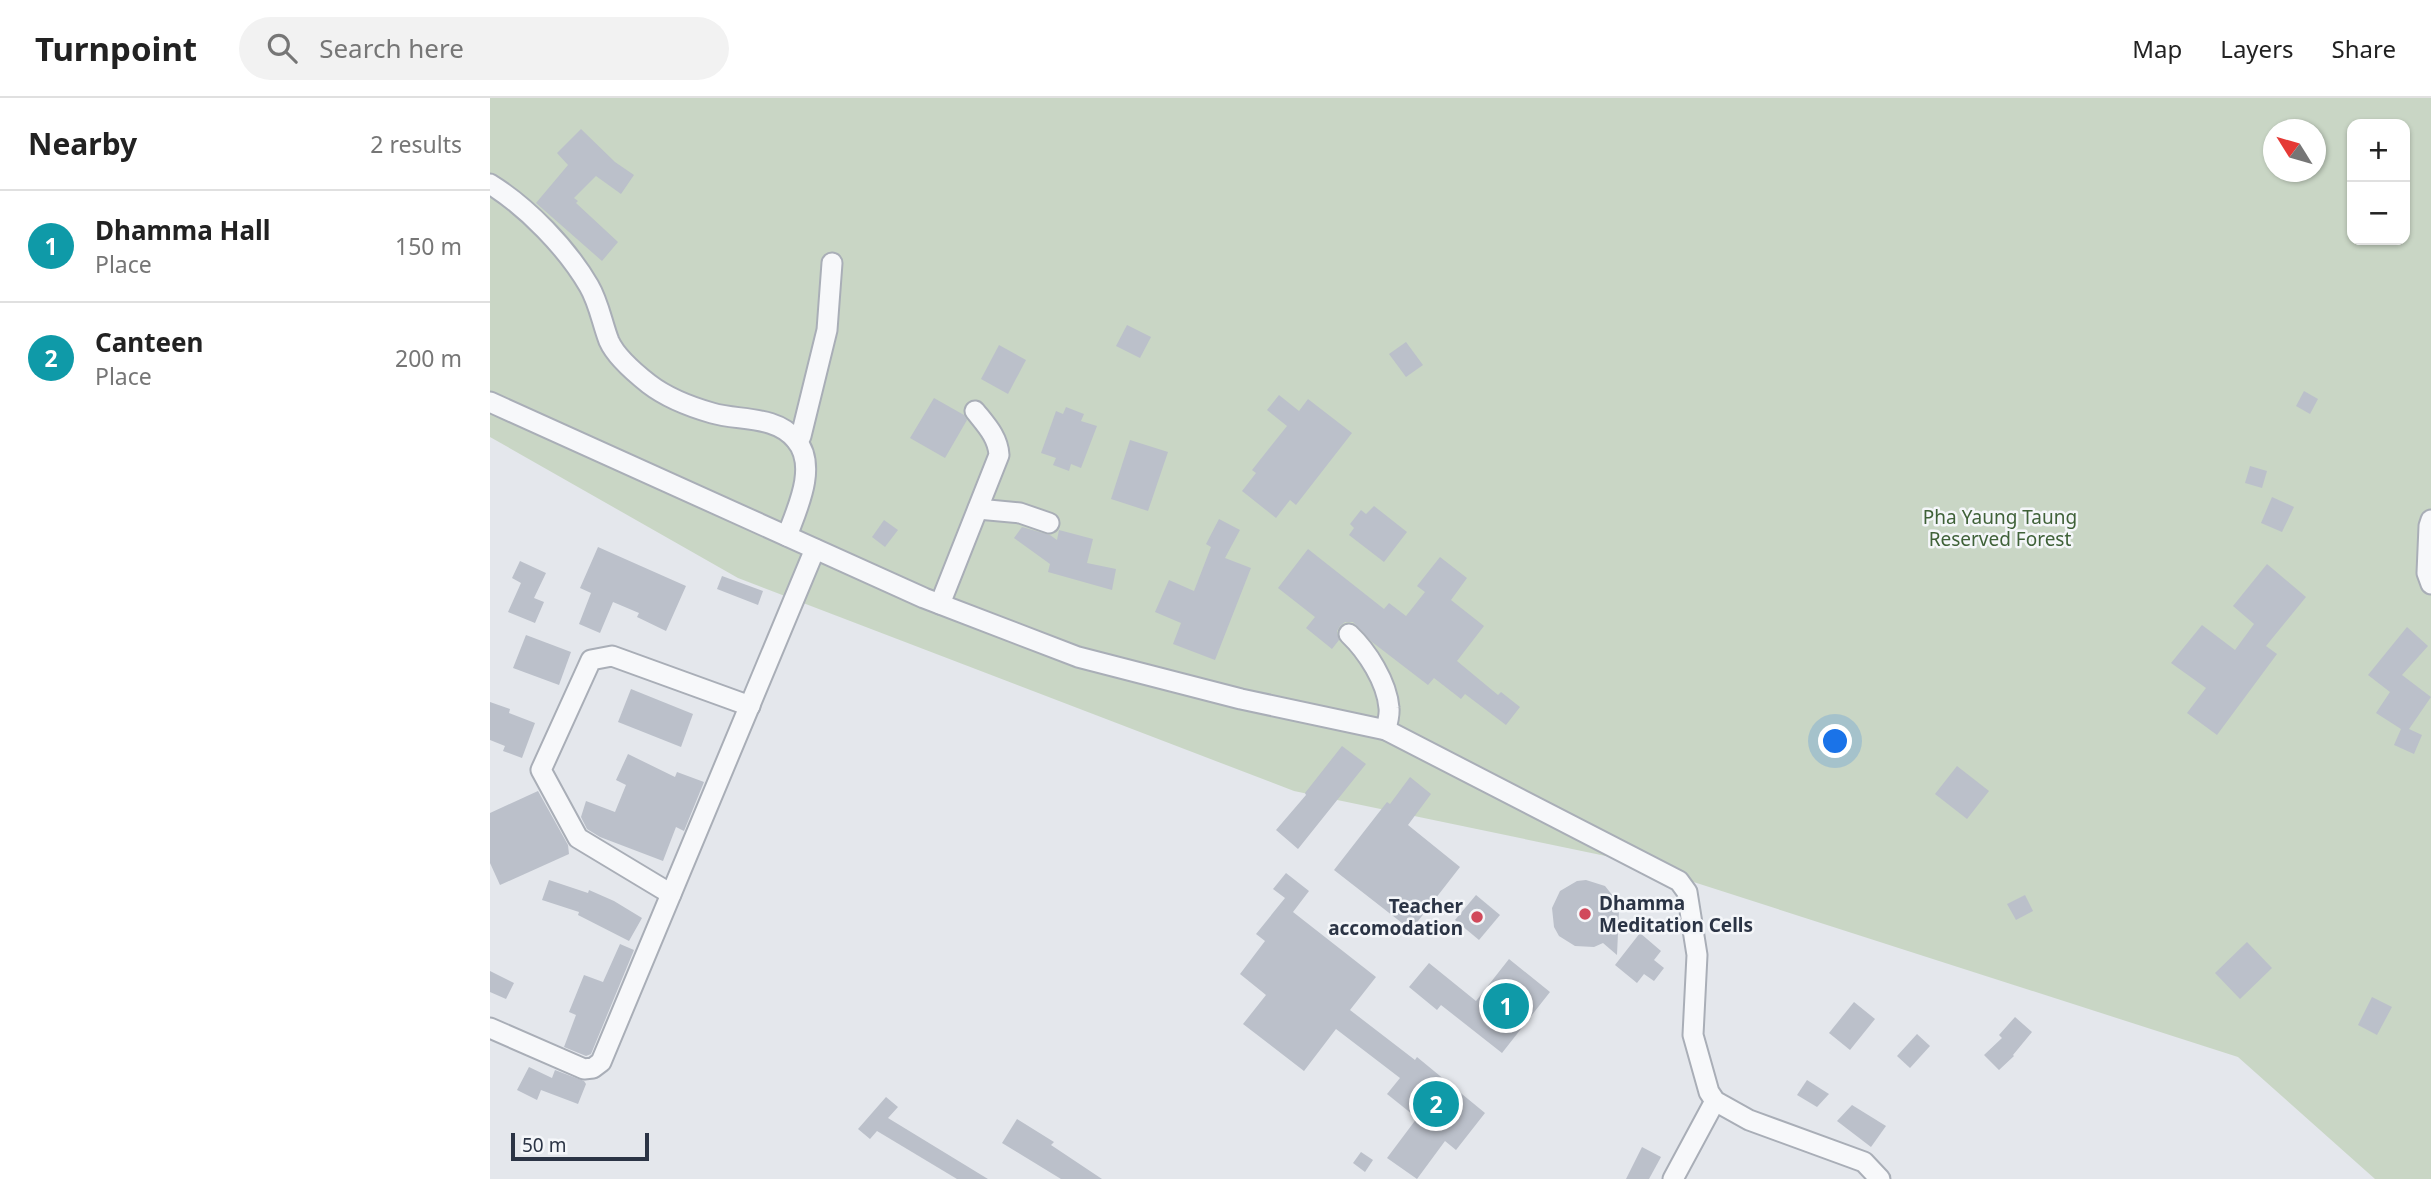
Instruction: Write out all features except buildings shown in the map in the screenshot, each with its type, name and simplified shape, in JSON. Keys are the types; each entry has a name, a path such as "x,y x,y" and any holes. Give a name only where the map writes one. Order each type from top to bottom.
{"street":[{"path":"490,184 565,249 591,288 610,344 650,385 683,402 711,412 778,425 797,441 802,453 805,481 787,536"},
{"path":"797,441 801,436 827,330 832,263"},
{"path":"490,402 940,604 1078,657 1241,699 1386,730 1679,881 1689,899 1697,956 1692,1035 1709,1092 1715,1101 1749,1120 1864,1161 1880,1179"},
{"path":"940,604 999,455 999,445 975,411"},
{"path":"978,509 1020,513 1049,523"},
{"path":"2431,520 2427,573 2431,584"},
{"path":"490,1028 584,1069 593,1069 601,1062 815,549"},
{"path":"1349,634 1359,644 1384,687 1389,709 1386,730"},
{"path":"671,894 578,838 541,769 591,660 612,656 750,706"},
{"path":"1672,1179 1715,1101"}],"green space":[{"name":"Pha Yaung Taung Reserved Forest","path":"490,98 2431,98 2431,1179 2375,1179 2238,1057 1625,860 1294,791 738,578 490,437"}],"place":[{"name":"Dhamma Meditation Cells","path":"1585,914"},
{"name":"Teacher accomodation","path":"1477,917"},
{"name":"Dhamma Hall","path":"1506,1006"},
{"name":"Canteen","path":"1436,1104"}]}
